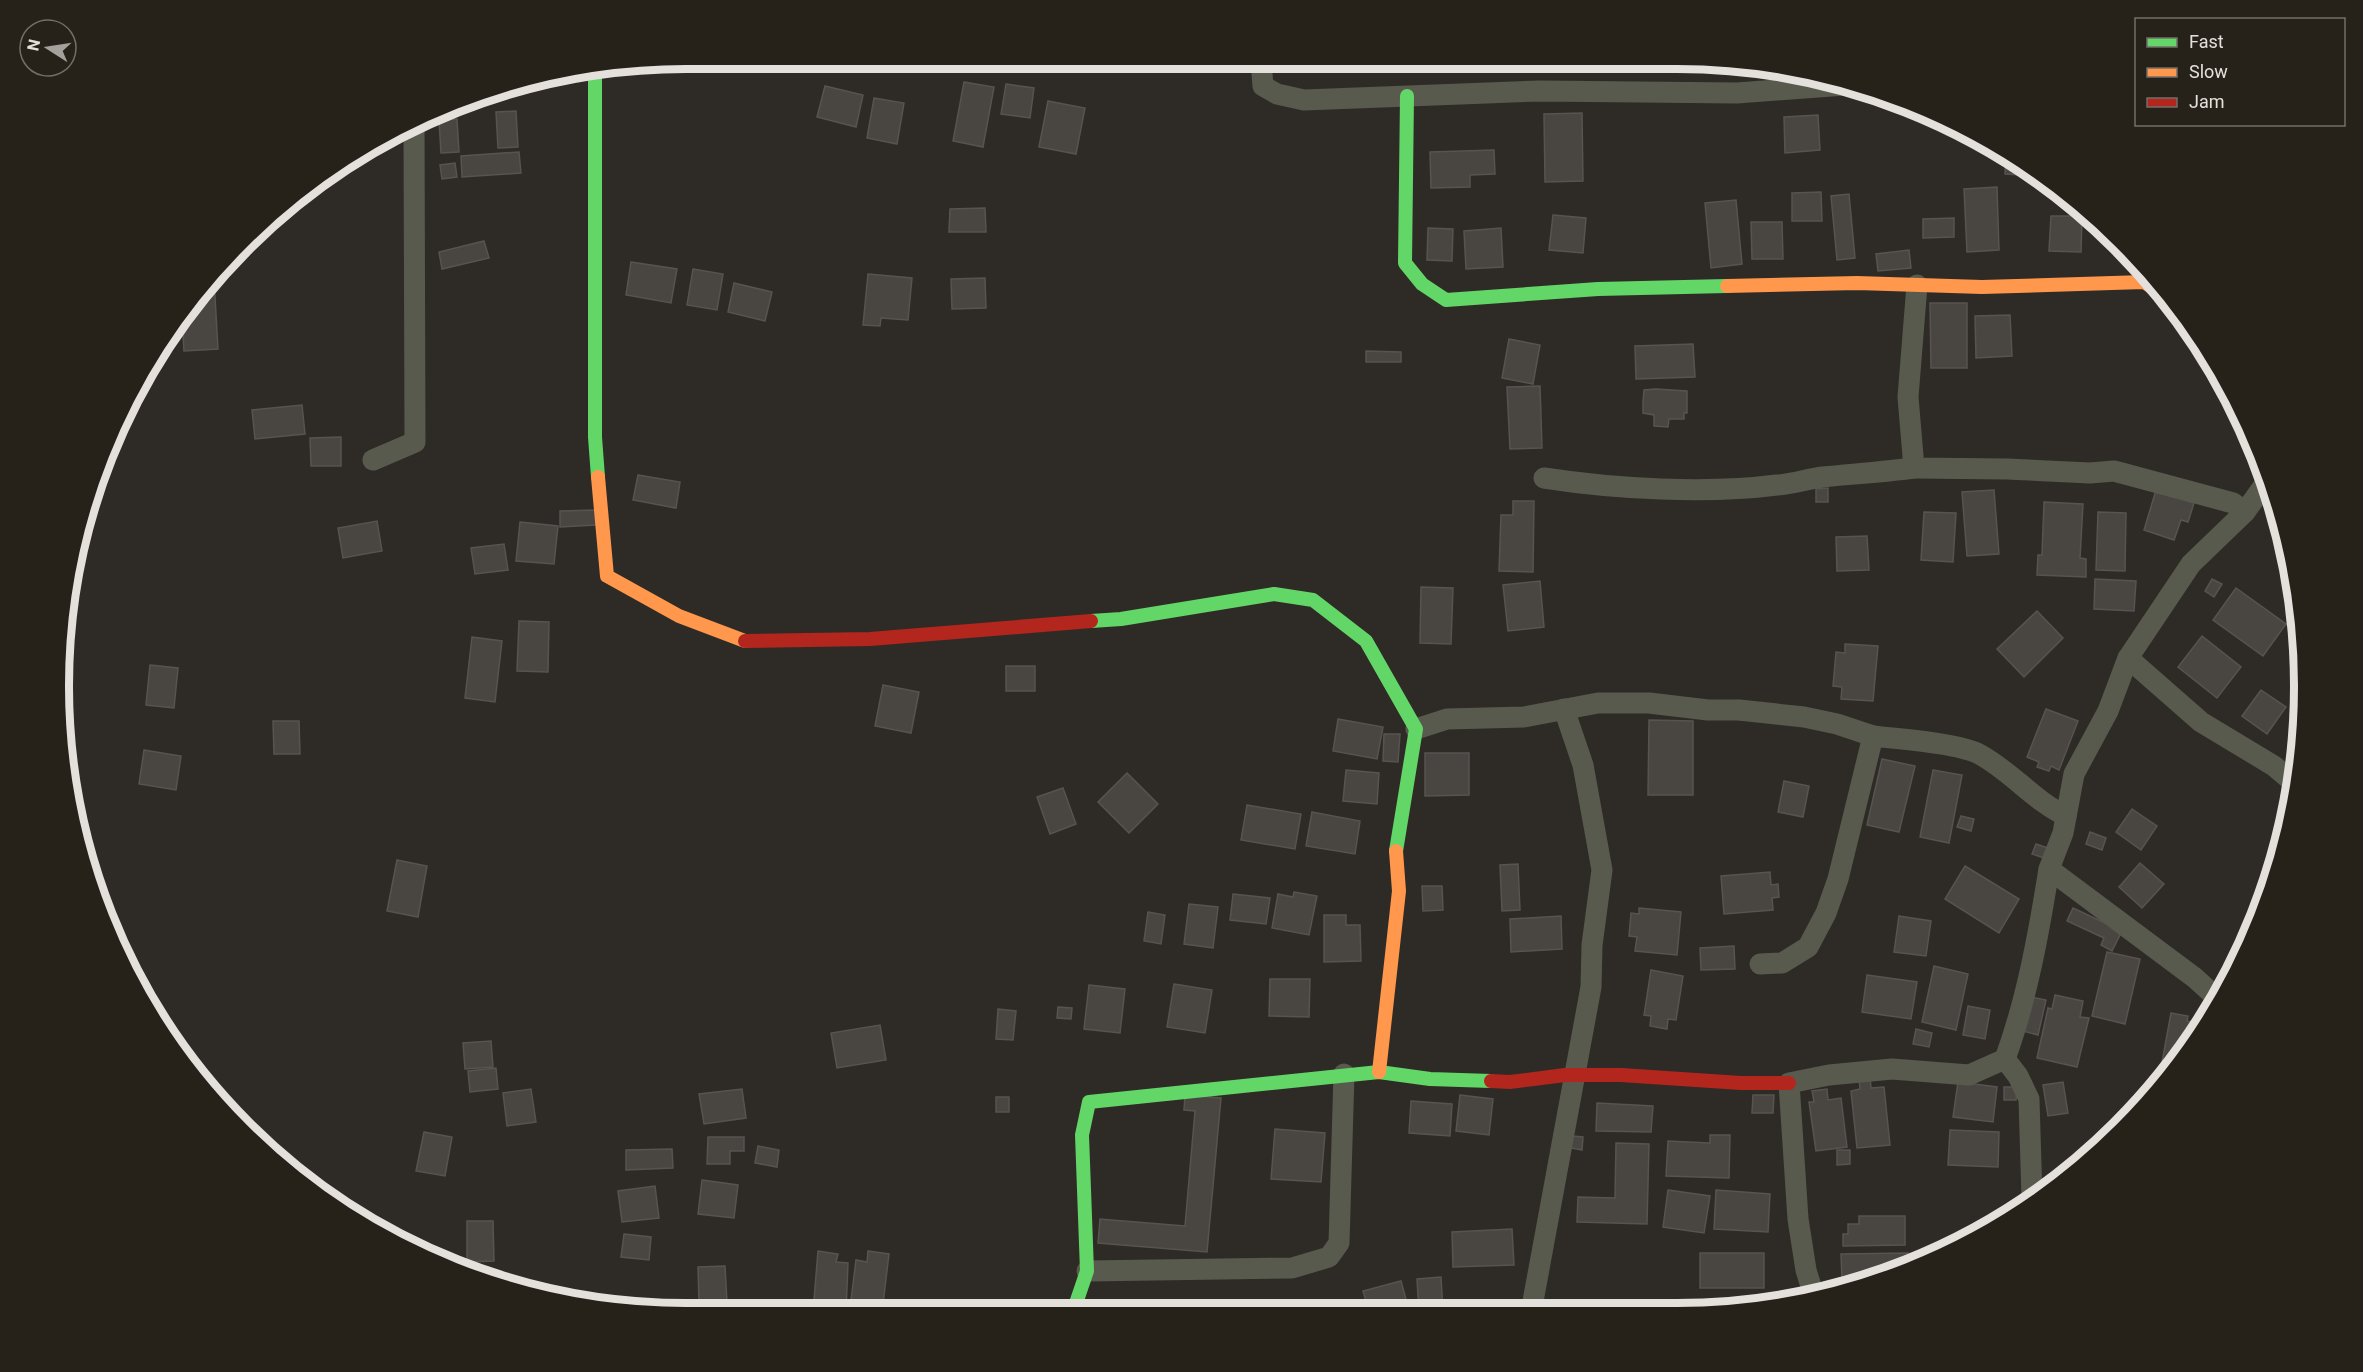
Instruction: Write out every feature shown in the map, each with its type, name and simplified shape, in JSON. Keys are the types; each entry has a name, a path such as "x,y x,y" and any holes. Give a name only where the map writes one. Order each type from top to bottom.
{"street":[{"path":"1262,69 1263,86 1277,94 1304,100 1540,92 1737,93 1822,87"},
{"path":"595,76 594,437 607,576 679,616 747,642 870,639 1121,619 1274,594 1313,600 1366,641 1416,729 1395,854 1400,891 1378,1072"},
{"path":"1407,96 1406,263 1422,284 1446,300 1598,289 1857,284 1982,287 2143,282"},
{"path":"373,460 415,442 414,133"},
{"path":"1914,468 1908,397 1917,285"},
{"path":"1544,478 1573,483 1647,488 1723,488 1777,485 1822,477 1914,468 2007,469 2068,473 2114,471 2233,503 2245,512"},
{"path":"1076,1303 1087,1271 1082,1135 1089,1102 1378,1072 1430,1079 1510,1082 1575,1076 1621,1075 1741,1083 1789,1083 1829,1075 1892,1069 1969,1075 2005,1059 2017,1026 2042,917 2049,869 2063,833 2074,774 2108,711 2128,658 2191,564 2245,512 2261,489"},
{"path":"2128,658 2201,722 2274,766 2287,777"},
{"path":"1416,729 1448,719 1524,717 1598,702 1649,703 1803,717 1837,724 1873,736 1938,744 1976,752 2005,770 2051,809 2066,816"},
{"path":"1534,1303 1591,987 1592,945 1602,870 1582,765 1564,709"},
{"path":"1760,964 1782,963 1808,947 1826,913 1838,879 1873,736"},
{"path":"2049,869 2195,978 2212,993"},
{"path":"2005,1059 2018,1076 2029,1100 2032,1190"},
{"path":"1087,1271 1292,1268 1329,1257 1339,1243 1344,1074"},
{"path":"1789,1083 1798,1219 1806,1270 1811,1288"}],"building":[{"path":"964,82 994,87 983,147 953,141"},
{"path":"1006,84 1034,88 1030,118 1001,114"},
{"path":"825,86 863,95 856,127 817,117"},
{"path":"874,98 904,103 897,144 867,138"},
{"path":"1048,101 1085,108 1076,154 1039,147"},
{"path":"516,111 518,147 498,148 496,112"},
{"path":"1582,113 1583,181 1545,182 1544,114"},
{"path":"1818,115 1820,150 1785,153 1784,117"},
{"path":"457,119 459,152 441,153 439,121"},
{"path":"1494,150 1495,174 1470,175 1470,187 1431,188 1430,152"},
{"path":"519,152 521,173 462,177 461,156"},
{"path":"455,163 457,177 442,179 440,165"},
{"path":"2006,164 2023,175 2005,174"},
{"path":"1997,187 1999,250 1967,252 1964,189"},
{"path":"1821,192 1822,221 1792,221 1792,193"},
{"path":"1849,194 1855,258 1837,260 1831,196"},
{"path":"1736,200 1742,264 1711,268 1705,203"},
{"path":"985,208 986,232 949,232 950,209"},
{"path":"1553,215 1586,218 1583,253 1549,250"},
{"path":"2051,216 2077,216 2082,220 2081,252 2049,251"},
{"path":"1954,218 1954,237 1923,238 1923,219"},
{"path":"1751,222 1782,222 1783,259 1752,259"},
{"path":"1428,228 1453,229 1452,261 1427,260"},
{"path":"1501,228 1503,267 1466,269 1464,231"},
{"path":"484,241 489,258 442,269 439,252"},
{"path":"1909,250 1911,268 1878,271 1876,254"},
{"path":"631,262 677,269 671,303 626,295"},
{"path":"693,269 723,274 717,310 687,305"},
{"path":"868,274 912,278 908,320 881,318 880,326 863,325"},
{"path":"985,278 986,308 952,309 951,279"},
{"path":"734,283 772,292 765,321 728,312"},
{"path":"215,288 218,349 184,351 183,330"},
{"path":"1930,303 1967,303 1967,368 1931,368"},
{"path":"2010,315 2012,356 1976,358 1975,316"},
{"path":"1509,339 1540,345 1533,384 1502,378"},
{"path":"1693,344 1695,377 1636,379 1635,346"},
{"path":"1366,351 1401,352 1401,362 1366,362"},
{"path":"1540,386 1542,448 1510,449 1507,387"},
{"path":"1644,390 1687,391 1687,413 1684,413 1684,419 1669,419 1668,427 1654,426 1654,415 1643,413 1643,402"},
{"path":"302,405 305,434 255,439 252,410"},
{"path":"341,437 341,466 311,466 310,438"},
{"path":"638,475 680,482 676,508 633,500"},
{"path":"1828,488 1828,502 1816,502 1816,489"},
{"path":"1994,490 1999,554 1967,556 1962,492"},
{"path":"2156,490 2194,503 2188,522 2181,520 2174,540 2144,530"},
{"path":"1513,501 1534,501 1533,572 1499,571 1501,515 1513,515"},
{"path":"2044,502 2083,504 2080,558 2086,559 2086,577 2037,575 2038,555 2042,555"},
{"path":"596,510 596,525 560,527 560,511"},
{"path":"1924,512 1956,513 1953,562 1921,560"},
{"path":"2098,512 2126,513 2125,571 2096,570"},
{"path":"377,521 382,551 343,558 338,528"},
{"path":"520,522 558,526 554,564 516,561"},
{"path":"1867,536 1869,570 1837,571 1836,537"},
{"path":"504,544 508,570 475,574 471,548"},
{"path":"2095,579 2136,581 2134,611 2094,609"},
{"path":"2212,579 2222,584 2214,597 2205,591"},
{"path":"1540,581 1544,627 1508,631 1503,585"},
{"path":"1421,587 1453,588 1451,644 1420,643"},
{"path":"2236,588 2286,624 2263,656 2213,620"},
{"path":"2037,611 2063,638 2024,677 1997,649"},
{"path":"519,621 549,622 548,672 517,671"},
{"path":"2202,636 2241,667 2217,698 2178,667"},
{"path":"472,637 502,641 495,702 465,698"},
{"path":"1845,644 1878,646 1873,701 1841,699 1842,687 1833,686 1836,652 1845,653"},
{"path":"150,665 178,668 174,708 146,705"},
{"path":"1006,666 1035,666 1035,691 1006,691"},
{"path":"883,685 919,692 911,733 875,726"},
{"path":"2261,690 2286,707 2267,734 2242,716"},
{"path":"2046,709 2078,721 2059,770 2051,766 2049,771 2037,767 2039,762 2027,757"},
{"path":"1338,719 1383,727 1377,759 1333,751"},
{"path":"1649,720 1693,721 1693,795 1648,795"},
{"path":"273,721 299,721 300,754 274,754"},
{"path":"1384,734 1400,734 1398,762 1383,761"},
{"path":"144,750 181,756 176,790 139,784"},
{"path":"1425,753 1469,753 1469,795 1425,796"},
{"path":"1882,759 1915,766 1899,832 1867,825"},
{"path":"1346,770 1379,773 1377,804 1343,801"},
{"path":"1933,770 1962,775 1949,843 1920,837"},
{"path":"1127,773 1158,804 1129,833 1098,802"},
{"path":"1784,781 1809,786 1803,817 1778,812"},
{"path":"1063,788 1076,824 1050,834 1037,797"},
{"path":"1247,805 1301,814 1295,849 1241,840"},
{"path":"2132,809 2157,826 2141,850 2116,832"},
{"path":"1312,812 1360,821 1355,854 1306,846"},
{"path":"1961,816 1974,819 1971,831 1957,827"},
{"path":"2090,832 2106,838 2102,850 2086,844"},
{"path":"2036,844 2051,849 2047,859 2032,854"},
{"path":"397,860 427,866 418,917 387,911"},
{"path":"2140,863 2164,884 2142,908 2119,887"},
{"path":"1518,864 1520,910 1502,911 1500,865"},
{"path":"1965,866 2019,899 1999,933 1945,899"},
{"path":"1770,872 1771,885 1778,884 1779,897 1772,898 1773,910 1724,914 1721,876"},
{"path":"1422,886 1442,886 1443,910 1423,911"},
{"path":"1294,892 1317,896 1309,935 1272,928 1278,894 1293,897"},
{"path":"1233,894 1270,898 1266,924 1230,920"},
{"path":"1189,904 1218,907 1213,948 1184,944"},
{"path":"1639,908 1681,912 1677,955 1635,951 1637,937 1629,936 1631,913 1639,914"},
{"path":"2073,908 2122,931 2112,951 2101,945 2104,938 2067,921"},
{"path":"1148,912 1165,915 1161,944 1144,941"},
{"path":"1324,915 1346,915 1346,925 1360,925 1361,961 1324,962"},
{"path":"1561,916 1562,949 1511,952 1510,919"},
{"path":"1899,916 1931,921 1926,956 1894,952"},
{"path":"1734,946 1735,969 1701,970 1700,948"},
{"path":"2107,952 2140,959 2125,1024 2092,1016"},
{"path":"1934,966 1968,974 1956,1030 1922,1022"},
{"path":"1651,970 1683,976 1676,1020 1668,1019 1667,1029 1650,1026 1651,1016 1644,1015"},
{"path":"1867,975 1917,982 1911,1019 1862,1012"},
{"path":"1270,979 1310,979 1309,1017 1269,1016"},
{"path":"1174,984 1212,990 1205,1033 1167,1027"},
{"path":"1089,985 1125,989 1120,1033 1084,1029"},
{"path":"2055,995 2083,1001 2080,1017 2089,1018 2077,1067 2037,1058 2048,1008 2052,1009"},
{"path":"2031,997 2046,1000 2038,1035 2023,1031"},
{"path":"1968,1006 1990,1010 1985,1039 1963,1035"},
{"path":"1058,1007 1072,1008 1071,1019 1057,1018"},
{"path":"998,1009 1016,1011 1013,1040 996,1039"},
{"path":"2171,1013 2188,1016 2187,1021 2194,1022 2161,1068"},
{"path":"880,1025 886,1060 837,1068 831,1033"},
{"path":"1916,1029 1932,1033 1929,1047 1913,1044"},
{"path":"491,1041 493,1067 465,1069 463,1043"},
{"path":"496,1068 498,1089 470,1092 468,1071"},
{"path":"1870,1077 1871,1088 1884,1087 1890,1145 1857,1148 1851,1091 1860,1089 1859,1078"},
{"path":"1958,1082 1997,1087 1993,1122 1953,1117"},
{"path":"2063,1082 2068,1113 2048,1116 2043,1085"},
{"path":"2004,1087 2017,1087 2016,1100 2004,1100"},
{"path":"531,1089 536,1122 507,1126 503,1093"},
{"path":"742,1089 746,1118 704,1124 699,1094"},
{"path":"1827,1089 1828,1100 1841,1098 1847,1147 1816,1151 1809,1102 1814,1102 1812,1091"},
{"path":"1185,1095 1221,1098 1207,1252 1098,1243 1100,1219 1185,1226 1195,1111 1184,1110"},
{"path":"1460,1095 1493,1099 1489,1135 1456,1131"},
{"path":"1753,1095 1774,1095 1773,1113 1752,1113"},
{"path":"996,1097 1009,1097 1009,1112 996,1112"},
{"path":"1411,1101 1452,1104 1450,1136 1409,1133"},
{"path":"1597,1103 1653,1106 1651,1132 1596,1131"},
{"path":"1275,1129 1325,1133 1321,1182 1271,1179"},
{"path":"1950,1130 1999,1132 1998,1167 1948,1165"},
{"path":"424,1132 452,1137 445,1176 416,1171"},
{"path":"1710,1135 1730,1135 1729,1178 1666,1176 1668,1141 1710,1143"},
{"path":"1572,1136 1583,1137 1582,1150 1571,1148"},
{"path":"708,1137 744,1137 744,1151 730,1151 730,1164 707,1164"},
{"path":"1616,1143 1649,1144 1647,1224 1577,1222 1578,1197 1615,1198"},
{"path":"758,1146 779,1150 777,1167 755,1163"},
{"path":"672,1149 673,1168 626,1170 626,1150"},
{"path":"1837,1150 1850,1150 1850,1164 1837,1165"},
{"path":"702,1180 738,1185 734,1218 698,1214"},
{"path":"655,1186 659,1218 622,1222 618,1191"},
{"path":"1668,1190 1710,1196 1704,1233 1663,1227"},
{"path":"1716,1190 1770,1194 1768,1232 1714,1229"},
{"path":"1859,1216 1905,1216 1905,1245 1843,1246 1843,1234 1848,1234 1848,1224 1859,1224"},
{"path":"467,1221 493,1221 494,1261 467,1262"},
{"path":"1512,1229 1514,1265 1453,1267 1452,1232"},
{"path":"624,1234 651,1237 649,1260 621,1257"},
{"path":"818,1251 838,1254 836,1262 848,1263 846,1303 814,1303"},
{"path":"868,1251 889,1254 883,1303 851,1303 856,1260 867,1262"},
{"path":"1700,1253 1764,1253 1764,1288 1700,1288"},
{"path":"1908,1253 1908,1258 1842,1280 1841,1254"},
{"path":"725,1266 727,1302 699,1303 698,1267"},
{"path":"1441,1277 1442,1303 1418,1303 1417,1279"},
{"path":"1401,1281 1407,1303 1366,1303 1363,1291"}],"traffic: fast":[{"path":"595,76 595,437 598,477"},
{"path":"1407,96 1405,263 1422,284 1446,300 1598,289 1727,286"},
{"path":"1091,621 1121,619 1274,594 1313,600 1366,641 1416,729 1396,851"},
{"path":"1076,1303 1087,1271 1082,1135 1089,1102 1379,1072 1430,1079 1491,1081"}],"traffic: slow":[{"path":"1727,286 1857,283 1982,287 2143,282"},
{"path":"598,477 607,576 679,616 745,641"},
{"path":"1379,1072 1399,891 1396,851"}],"traffic: jam":[{"path":"745,641 870,639 1091,621"},
{"path":"1491,1081 1510,1082 1565,1075 1621,1075 1741,1083 1789,1083"}]}
